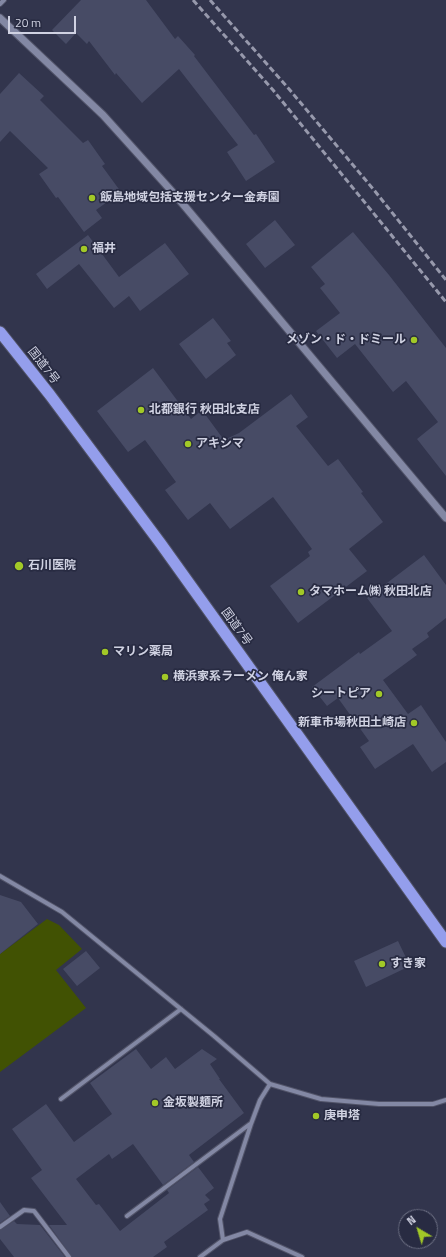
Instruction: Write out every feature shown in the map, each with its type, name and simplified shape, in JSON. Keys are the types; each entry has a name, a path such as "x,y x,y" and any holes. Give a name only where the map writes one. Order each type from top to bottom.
{"highway":[{"name":"国道7号","path":"0,332 50,395 156,538 446,942"}],"street":[{"path":"0,4 4,0"},
{"path":"0,18 103,115 177,197 446,518"},
{"path":"0,876 62,912 270,1084 321,1099 379,1104 433,1104 446,1100"},
{"path":"61,1099 181,1009"},
{"path":"223,1240 220,1219 251,1124 260,1100 270,1084"},
{"path":"127,1216 251,1124"},
{"path":"0,1227 24,1210 34,1211 69,1257"},
{"path":"200,1257 223,1240 247,1232 302,1257"}],"green space":[{"path":"47,919 59,925 82,949 56,970 86,1008 0,1072 0,954"}],"building":[{"path":"81,0 146,0 175,39 178,36 195,55 194,56 254,135 256,134 275,162 246,181 227,152 238,145 179,69 142,103 116,73 115,75 89,41 87,44 76,33 66,44 52,30"},
{"path":"19,73 44,96 40,100 83,143 88,140 105,164 102,166 121,192 96,210 102,218 84,232 58,197 56,198 39,174 48,168 10,131 0,142 0,94"},
{"path":"275,220 295,245 265,268 246,244"},
{"path":"353,232 446,348 446,476 417,439 438,422 406,381 393,392 355,344 337,358 316,331 340,313 320,288 325,284 311,267"},
{"path":"88,235 119,277 165,243 189,274 140,311 129,296 114,308 79,264 47,289 36,274"},
{"path":"213,318 231,341 227,343 236,355 206,379 179,344"},
{"path":"153,368 191,419 202,410 224,440 239,433 291,394 308,417 296,426 328,466 338,459 383,522 349,549 367,571 298,623 270,586 310,556 308,552 312,549 273,497 230,529 210,503 188,520 165,490 176,482 145,440 128,452 97,411"},
{"path":"424,555 446,585 446,618 427,633 429,637 412,649 417,655 383,680 408,714 421,705 446,742 446,762 432,772 413,744 375,769 360,747 369,741 338,698 327,706 312,687 359,652 360,654 392,631 367,598"},
{"path":"0,895 21,902 38,924 0,954"},
{"name":"すき家","path":"398,941 410,966 366,987 354,961"},
{"path":"86,951 100,968 77,986 63,969"},
{"path":"136,1049 151,1069 166,1057 175,1069 202,1049 217,1059 210,1064 244,1113 189,1155 194,1162 163,1185 133,1144 112,1159 109,1154 76,1179 96,1205 99,1204 120,1231 169,1193 167,1190 198,1167 214,1188 205,1195 210,1200 204,1204 208,1210 164,1242 167,1247 153,1257 72,1257 49,1225 67,1225 31,1178 42,1170 12,1129 46,1104 74,1142 112,1114 90,1083"},
{"path":"0,1202 10,1216 0,1223"},
{"path":"14,1221 17,1224 40,1225 65,1257 14,1257 0,1239 0,1230"}],"railway":[{"path":"193,0 273,90 446,302"},
{"path":"210,0 289,89 374,190 446,280"}],"place":[{"name":"飯島地域包括支援センター金寿園","path":"92,198"},
{"name":"福井","path":"84,249"},
{"name":"メゾン・ド・ドミール","path":"414,340"},
{"name":"北都銀行 秋田北支店","path":"141,410"},
{"name":"アキシマ","path":"188,444"},
{"name":"石川医院","path":"19,566"},
{"name":"タマホーム㈱ 秋田北店","path":"301,592"},
{"name":"マリン薬局","path":"105,652"},
{"name":"横浜家系ラーメン 俺ん家","path":"165,677"},
{"name":"シートピア","path":"379,694"},
{"name":"新車市場秋田土崎店","path":"414,723"},
{"name":"すき家","path":"382,964"},
{"name":"金坂製麺所","path":"155,1103"},
{"name":"庚申塔","path":"316,1116"}]}
